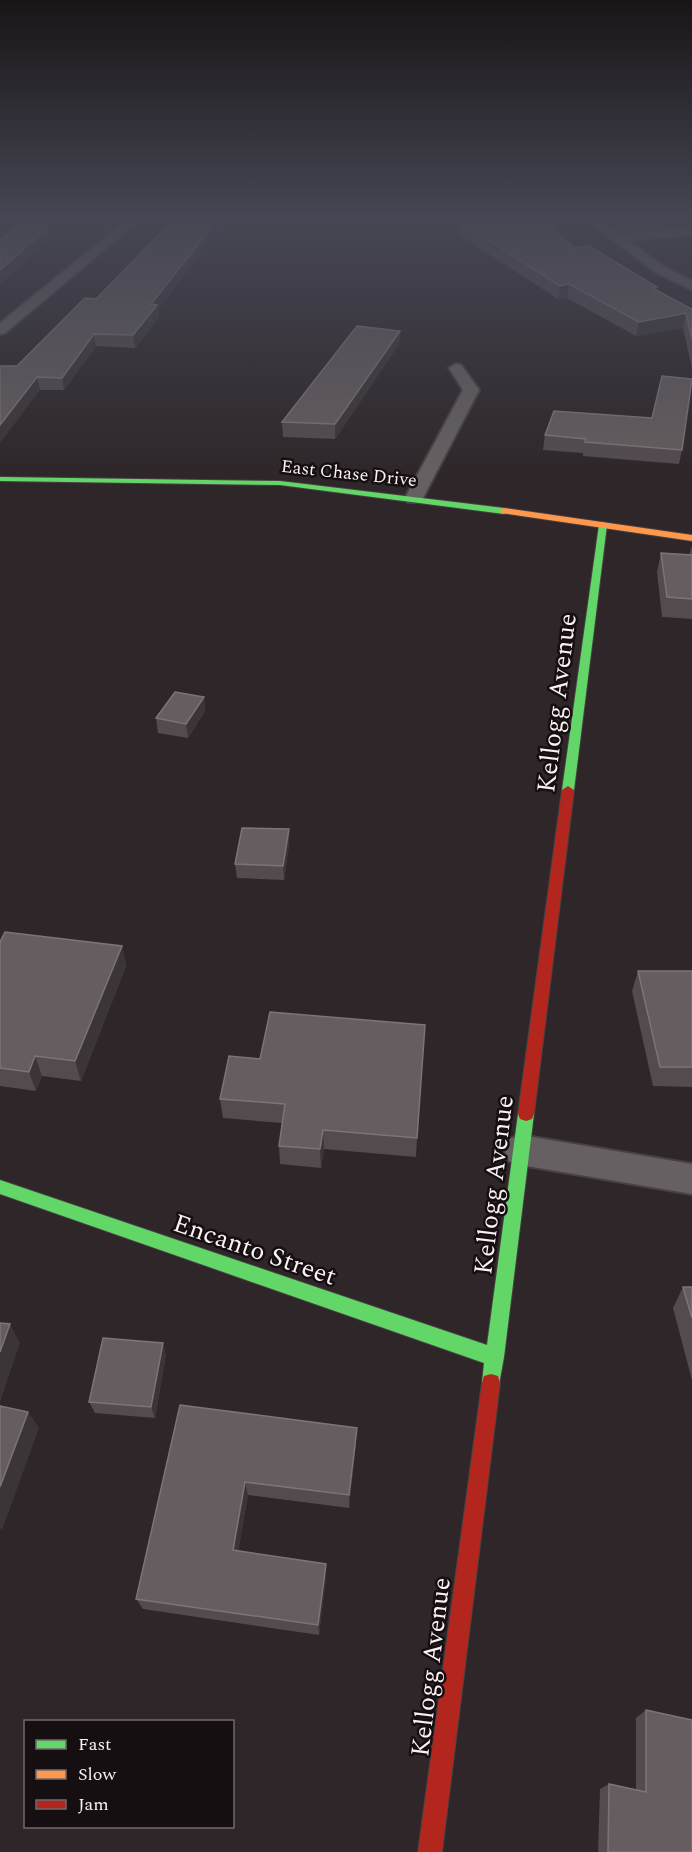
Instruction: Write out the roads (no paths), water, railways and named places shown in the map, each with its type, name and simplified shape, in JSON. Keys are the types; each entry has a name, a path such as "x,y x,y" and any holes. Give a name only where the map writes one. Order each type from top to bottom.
{"street":[{"path":"0,330 32,303"},
{"path":"414,498 471,390 456,368"},
{"name":"East Chase Drive","path":"0,479 280,483 414,498 692,538"},
{"name":"Kellogg Avenue","path":"430,1852 603,525"},
{"path":"521,1150 692,1179"},
{"name":"Encanto Street","path":"0,1187 495,1357"}]}
